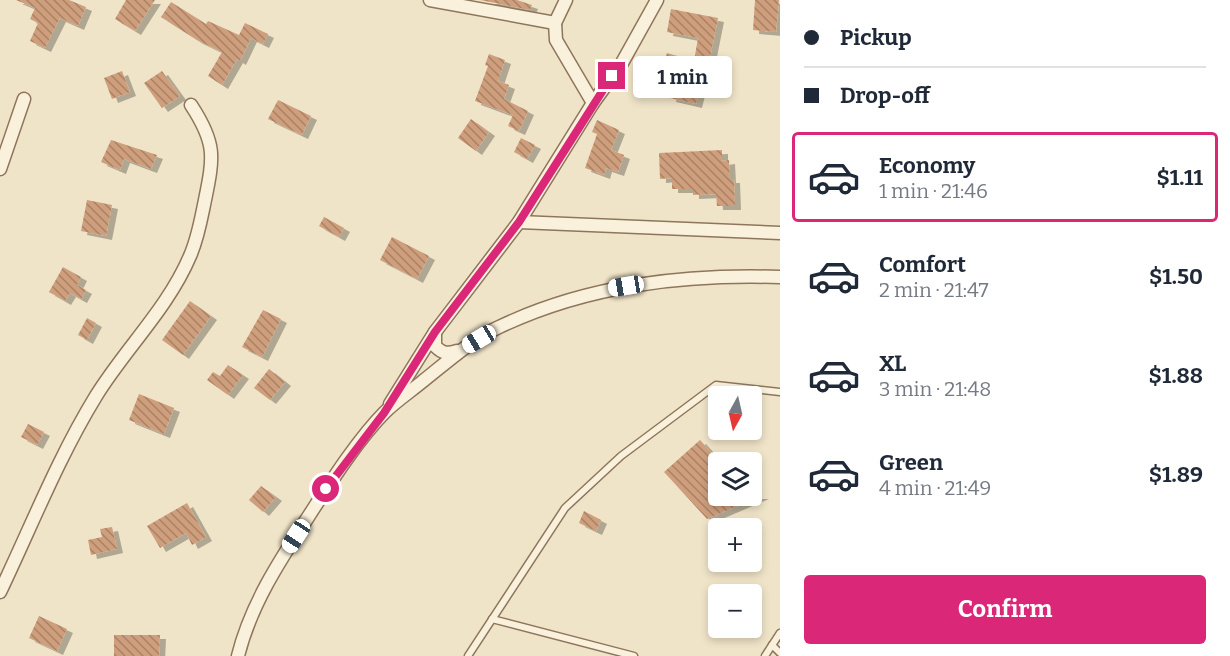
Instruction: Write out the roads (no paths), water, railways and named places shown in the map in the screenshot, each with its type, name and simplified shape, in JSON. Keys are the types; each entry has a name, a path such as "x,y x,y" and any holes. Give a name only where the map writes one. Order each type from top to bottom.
{"street":[{"path":"430,0 555,23"},
{"path":"566,0 555,23 555,40 593,103"},
{"path":"238,656 243,636 262,593 286,551 326,489 384,413 435,332 519,222 593,103 622,63 657,0"},
{"path":"0,169 24,99"},
{"path":"0,592 56,471 96,397 178,280 199,233 212,153 207,130 191,105"},
{"path":"519,222 780,233"},
{"path":"384,413 461,350 497,328 605,290 669,279 734,276 780,277"},
{"path":"435,332 435,346 440,352 448,354 461,350"}],"lane":[{"path":"468,656 565,508 621,456 716,385 780,392"},
{"path":"492,619 634,656"},
{"path":"765,656 780,633"},
{"path":"772,645 780,653"}]}
